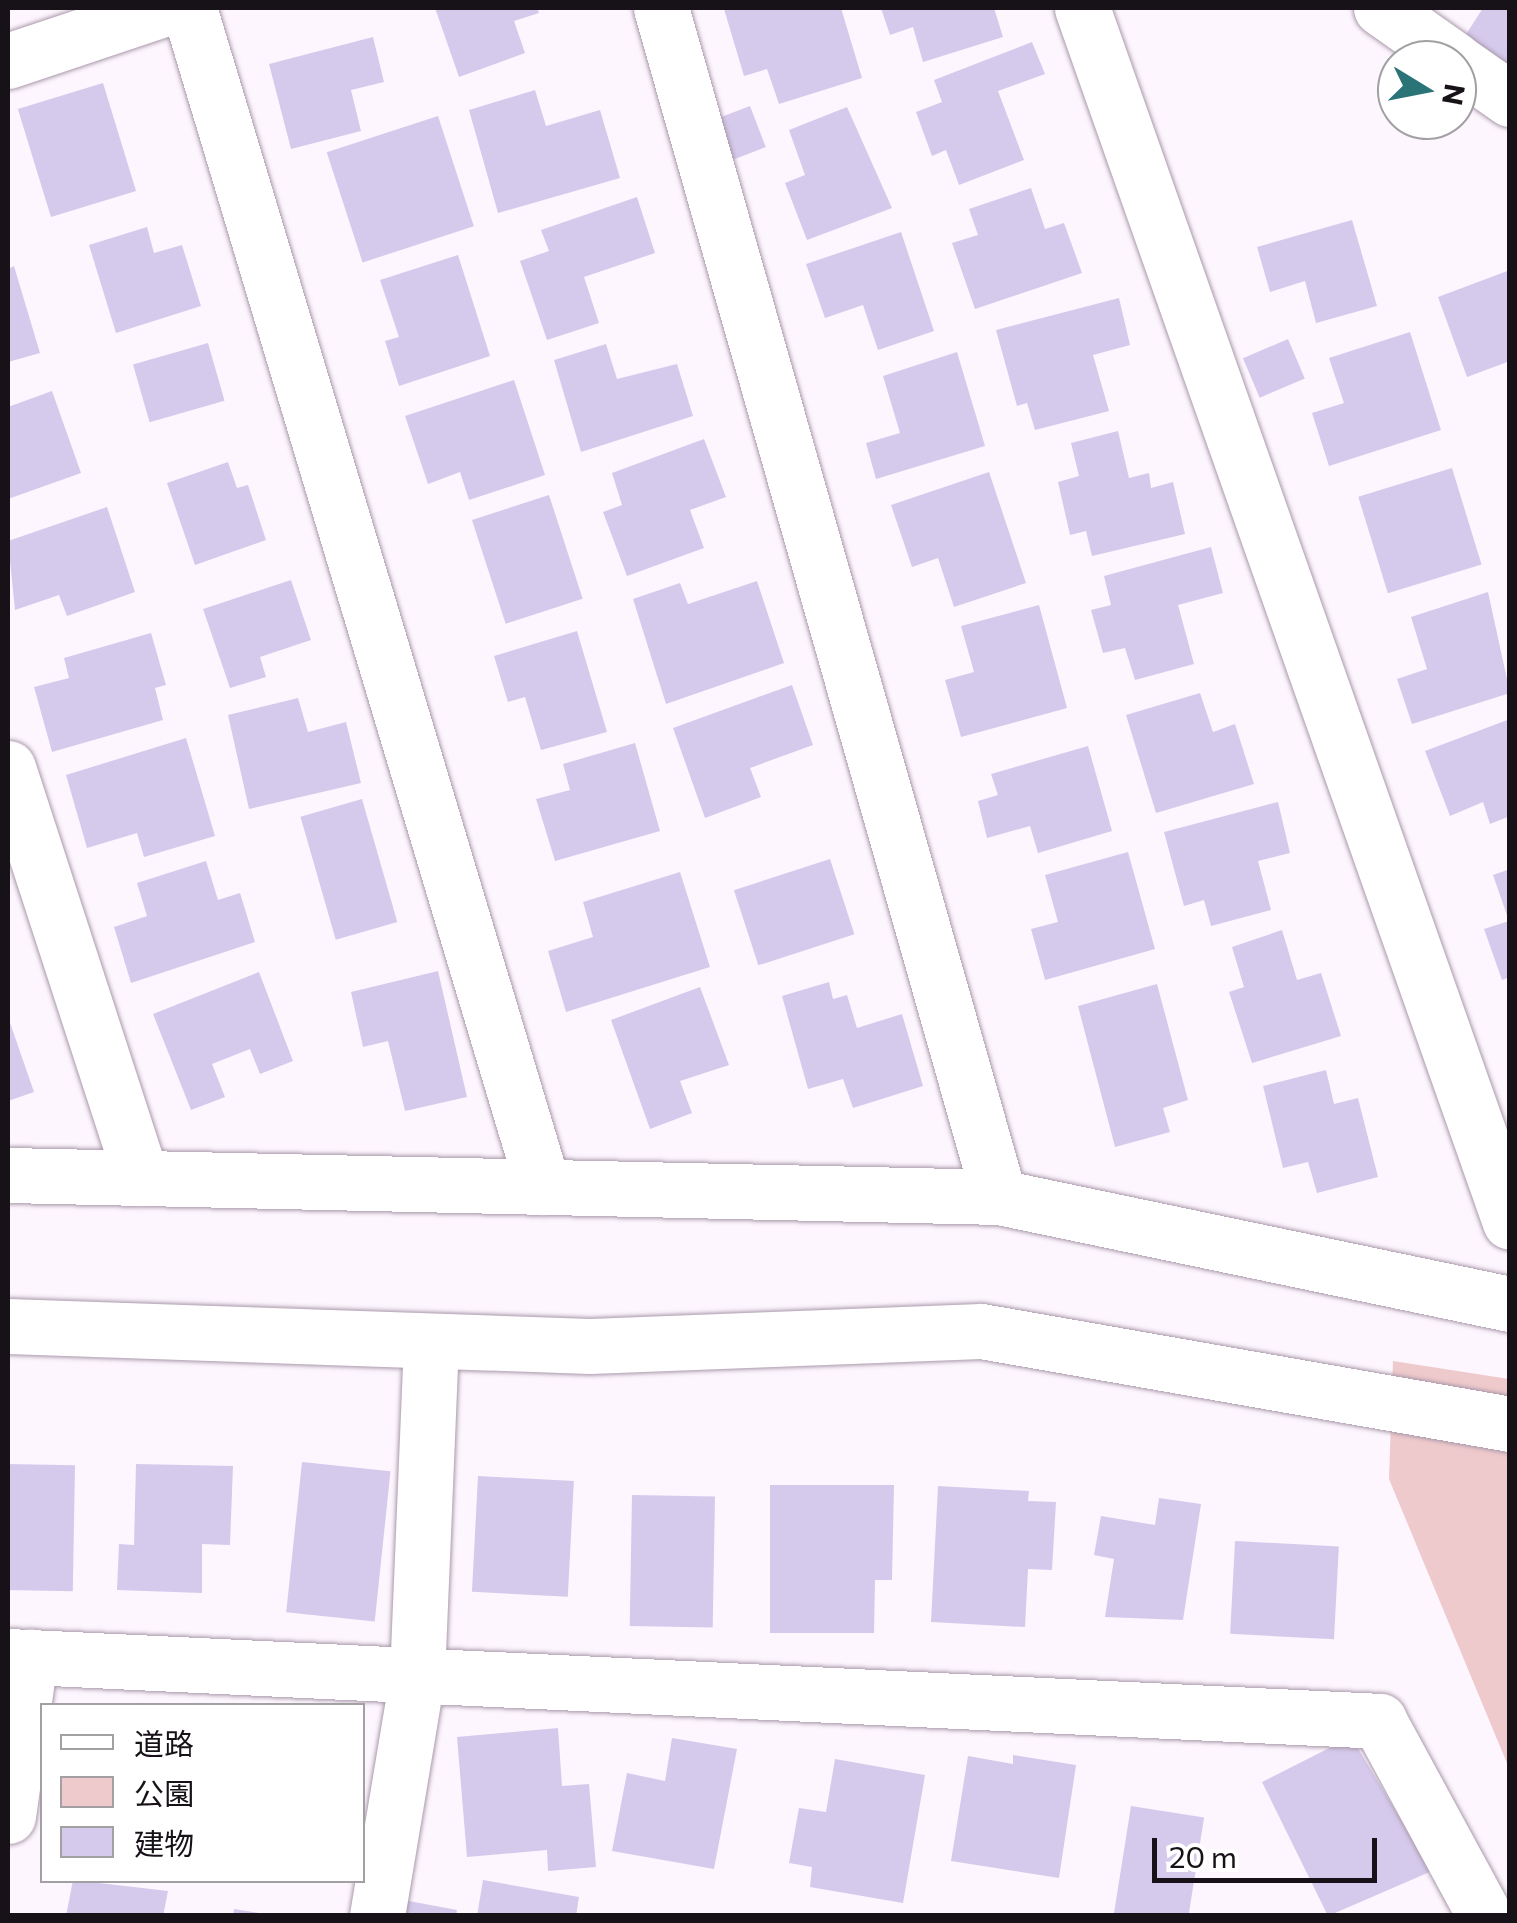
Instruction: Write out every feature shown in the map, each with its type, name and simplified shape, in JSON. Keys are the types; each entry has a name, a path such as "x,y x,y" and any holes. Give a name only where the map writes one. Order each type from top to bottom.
{"street":[{"path":"8,61 166,8"},
{"path":"189,8 543,1187"},
{"path":"661,8 1000,1197"},
{"path":"1082,8 1510,1222"},
{"path":"1381,8 1426,40"},
{"path":"1477,76 1510,99"},
{"path":"8,768 141,1178"},
{"path":"8,1175 1000,1197 1510,1304"},
{"path":"8,1326 590,1346 981,1330 1510,1424"},
{"path":"377,1916 417,1676 430,1341"},
{"path":"8,1816 19,1657 1379,1721 1486,1916"}],"green space":[{"path":"1393,1361 1509,1379 1509,1768 1389,1479"}],"building":[{"path":"435,8 537,8 539,13 514,21 525,53 459,77"},
{"path":"841,8 862,78 779,104 767,69 744,76 724,9"},
{"path":"881,8 994,8 1003,37 923,62 913,27 890,35"},
{"path":"1483,8 1510,8 1510,67 1477,47 1477,40 1463,39"},
{"path":"373,37 384,82 351,90 361,131 291,149 269,64"},
{"path":"1032,42 1045,74 998,91 1024,160 959,185 946,150 932,156 916,112 942,102 934,80"},
{"path":"103,83 136,191 51,217 18,109"},
{"path":"535,90 546,126 600,110 620,178 498,213 469,110"},
{"path":"750,106 766,147 728,161 713,120"},
{"path":"847,107 892,208 807,240 785,183 805,175 789,130"},
{"path":"438,116 474,226 363,262 327,152"},
{"path":"1031,188 1045,229 1064,223 1082,273 975,309 952,243 978,235 969,209"},
{"path":"637,197 655,253 584,277 599,323 547,340 520,261 549,251 541,230"},
{"path":"1352,220 1377,306 1316,323 1305,281 1270,292 1257,247"},
{"path":"147,227 154,253 182,245 201,306 116,333 89,245"},
{"path":"901,232 934,331 878,350 863,305 825,318 806,264"},
{"path":"458,255 490,356 399,386 385,341 399,337 380,280"},
{"path":"14,266 40,353 8,362 8,269"},
{"path":"1510,270 1510,361 1467,377 1438,297"},
{"path":"1119,298 1130,345 1093,355 1109,411 1035,430 1027,403 1017,406 996,330"},
{"path":"1410,332 1441,430 1329,466 1312,413 1344,403 1329,358"},
{"path":"1288,339 1305,379 1260,398 1243,358"},
{"path":"208,343 225,401 150,422 133,364"},
{"path":"606,344 617,379 677,364 693,416 581,452 554,360"},
{"path":"957,352 985,446 876,479 866,443 900,433 883,376"},
{"path":"514,380 545,475 469,500 460,472 428,484 405,416"},
{"path":"52,391 81,473 8,499 8,407"},
{"path":"1118,431 1129,478 1149,473 1151,488 1173,482 1185,534 1092,556 1086,531 1070,535 1058,482 1079,476 1071,443"},
{"path":"704,439 726,497 690,510 704,548 627,576 603,512 622,505 612,473"},
{"path":"228,462 237,488 248,485 266,540 195,565 167,483"},
{"path":"1452,468 1482,565 1388,593 1358,497"},
{"path":"989,472 1026,583 954,607 938,558 912,567 891,505"},
{"path":"549,495 583,599 506,624 472,520"},
{"path":"107,507 135,592 67,616 59,595 15,610 8,541"},
{"path":"1211,547 1223,593 1178,605 1194,664 1135,680 1125,648 1103,653 1091,610 1111,605 1104,576"},
{"path":"291,580 311,640 260,657 266,677 230,688 203,609"},
{"path":"757,581 784,663 666,704 633,599 680,583 688,604"},
{"path":"1488,592 1510,693 1412,724 1397,679 1427,669 1411,617"},
{"path":"1039,605 1067,708 961,737 945,680 974,672 961,626"},
{"path":"577,631 607,732 541,750 525,697 508,702 494,656"},
{"path":"151,633 166,685 155,688 163,720 52,752 34,687 69,678 64,658"},
{"path":"792,685 813,745 750,768 761,797 705,818 673,728"},
{"path":"1200,693 1213,732 1235,724 1254,784 1156,813 1126,715"},
{"path":"298,698 308,732 346,722 361,783 249,809 228,715"},
{"path":"1510,719 1510,816 1490,824 1483,802 1450,816 1425,751"},
{"path":"186,738 215,836 144,857 137,833 87,848 66,775"},
{"path":"635,743 660,831 555,861 536,799 570,790 563,764"},
{"path":"1088,746 1112,831 1038,853 1030,826 987,838 978,801 998,795 991,774"},
{"path":"362,799 397,922 336,940 300,817"},
{"path":"1278,802 1290,853 1258,861 1271,910 1211,926 1204,900 1184,906 1164,832"},
{"path":"1128,852 1155,949 1045,980 1031,929 1058,922 1045,875"},
{"path":"830,859 854,934 758,965 734,890"},
{"path":"206,861 218,900 240,893 255,942 131,983 114,927 147,916 137,883"},
{"path":"1510,869 1510,977 1502,980 1484,929 1509,921 1493,875"},
{"path":"680,872 710,967 566,1012 548,951 593,937 583,902"},
{"path":"1282,930 1297,980 1321,973 1341,1036 1252,1063 1229,992 1244,987 1232,947"},
{"path":"438,971 467,1097 405,1111 388,1041 363,1047 351,992"},
{"path":"259,972 293,1061 260,1074 250,1049 212,1064 225,1097 191,1110 153,1014"},
{"path":"829,982 833,999 847,995 857,1028 902,1014 923,1086 853,1108 843,1079 808,1089 782,996"},
{"path":"1157,984 1188,1100 1163,1108 1170,1132 1115,1147 1078,1006"},
{"path":"700,987 729,1065 680,1081 692,1113 650,1129 611,1020"},
{"path":"8,1017 34,1092 8,1101"},
{"path":"1326,1070 1334,1104 1358,1098 1378,1177 1317,1193 1308,1162 1283,1168 1263,1086"},
{"path":"302,1462 391,1471 375,1621 286,1612"},
{"path":"8,1464 75,1465 73,1591 8,1590"},
{"path":"136,1464 233,1466 230,1545 202,1544 202,1593 117,1590 119,1544 134,1545"},
{"path":"478,1476 574,1481 568,1597 472,1592"},
{"path":"770,1485 894,1485 892,1580 875,1580 874,1633 770,1633"},
{"path":"938,1486 1029,1491 1028,1501 1056,1502 1052,1570 1028,1569 1025,1627 931,1622"},
{"path":"632,1495 715,1496 713,1627 630,1626"},
{"path":"1159,1498 1201,1504 1183,1620 1105,1617 1114,1559 1094,1555 1101,1516 1155,1525"},
{"path":"1235,1541 1339,1546 1334,1639 1230,1634"},
{"path":"558,1728 562,1786 589,1784 596,1867 548,1871 547,1850 467,1857 457,1737"},
{"path":"1351,1737 1432,1871 1328,1916 1262,1782"},
{"path":"672,1738 737,1749 714,1869 612,1851 627,1773 665,1781"},
{"path":"1013,1755 1076,1765 1059,1878 951,1861 968,1756 1013,1764"},
{"path":"835,1759 925,1775 903,1903 810,1887 812,1867 789,1863 799,1808 826,1812"},
{"path":"1131,1806 1204,1818 1189,1916 1114,1916"},
{"path":"483,1880 579,1897 576,1916 477,1916"},
{"path":"72,1883 168,1891 163,1916 66,1916"},
{"path":"398,1899 457,1910 456,1916 395,1916"},
{"path":"234,1909 259,1913 259,1916 233,1916"}]}
